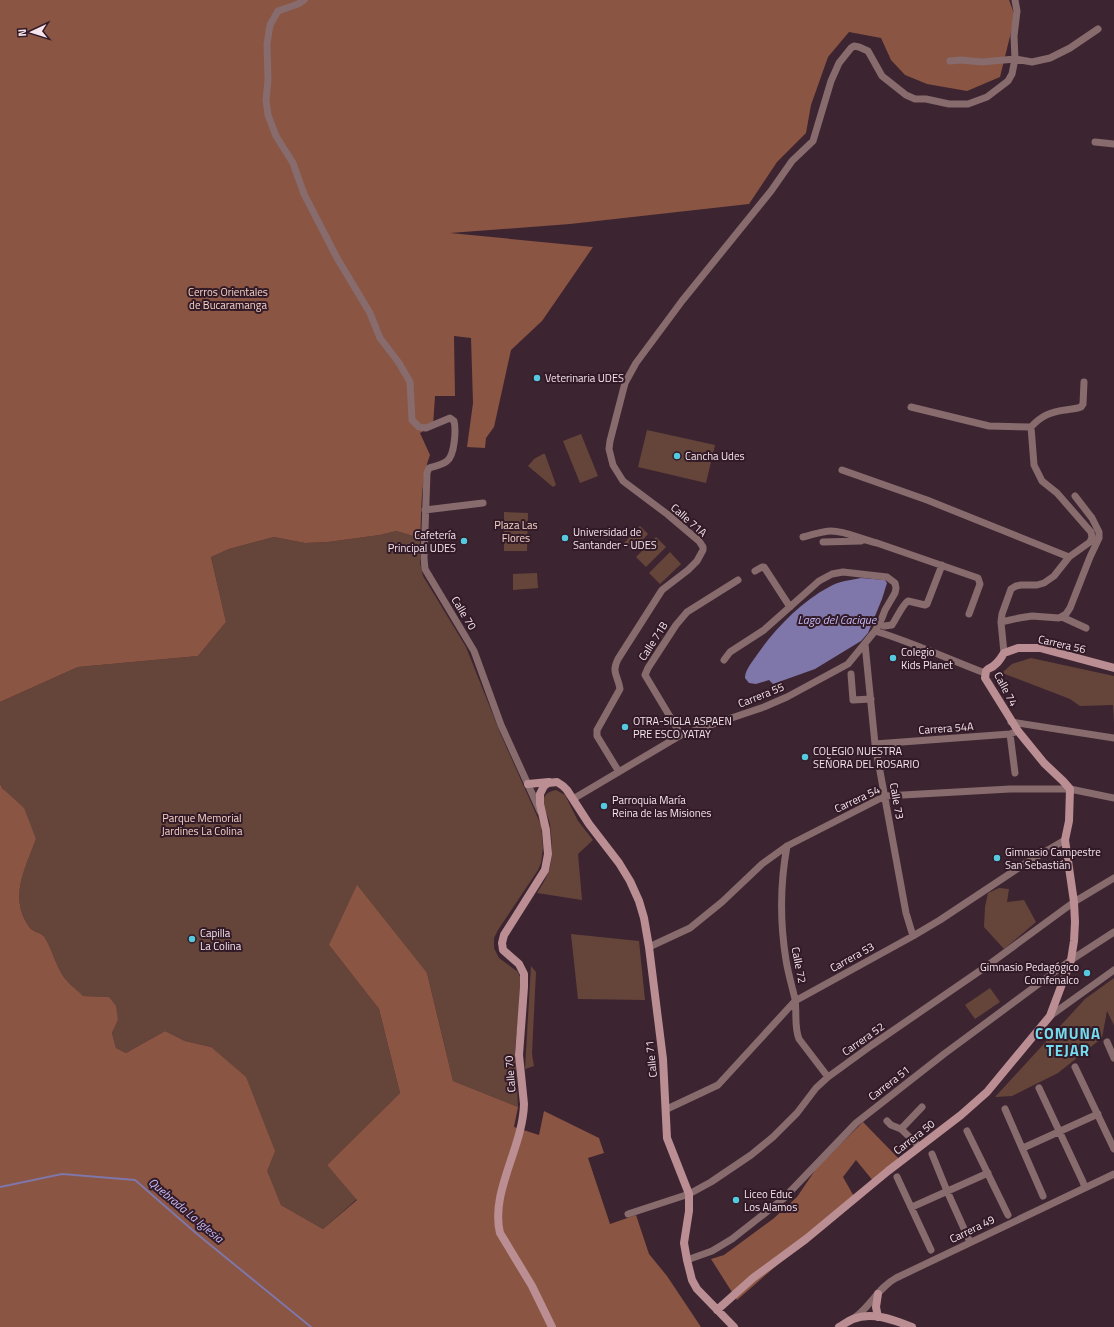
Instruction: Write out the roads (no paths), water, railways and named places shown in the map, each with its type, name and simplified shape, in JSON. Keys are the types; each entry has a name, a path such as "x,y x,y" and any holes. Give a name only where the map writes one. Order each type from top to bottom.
{"street":[{"name":"Calle 70","path":"304,0 278,12 270,25 267,44 268,80 266,108 276,136 293,163 304,194 337,258 370,313 380,338 399,362 410,382 412,420 416,426 422,428 426,428 450,418 454,421 455,431 452,452 447,461 429,468 428,470 425,510 425,569 474,651 501,725 545,822"},
{"path":"1014,59 1014,36 1017,11 1015,0"},
{"path":"950,61 961,60 982,62 1014,59 1032,62 1050,58 1070,48 1098,29"},
{"name":"Calle 71A","path":"619,772 597,736 597,730 620,689 614,673 614,666 662,590 697,562 703,550 703,547 699,541 668,514 623,481 613,465 609,449 610,441 624,383 636,363 682,301 771,191 792,161 813,141 831,81 839,63 851,48 854,46 868,51 882,76 906,95 915,99 926,99 949,104 968,104 987,97 1008,81 1012,74 1014,59"},
{"path":"1095,142 1114,144"},
{"path":"911,407 990,426 1031,427 1047,414 1081,407 1084,382"},
{"path":"1004,653 1001,622 1002,614 1011,589 1021,585 1037,585 1044,583 1054,576 1069,557 1090,542 1092,538 1091,532 1057,493 1042,481 1034,465 1031,427"},
{"path":"842,470 927,500 1069,557"},
{"path":"1001,622 1032,616 1060,618 1066,614 1070,608 1099,538 1099,532 1092,518 1075,496"},
{"path":"425,510 483,503"},
{"path":"803,537 822,532 843,532 978,578 980,581 969,614"},
{"path":"823,542 865,540"},
{"path":"878,624 889,626 892,625 905,603 912,601 925,605 928,602 942,565"},
{"path":"755,570 764,567 790,607"},
{"name":"Carrera 55","path":"572,799 681,735 750,713 787,697 848,664 865,644 878,624 895,593 895,582 887,577 843,572 832,574 819,581 764,630 730,652 724,660"},
{"name":"Calle 71B","path":"681,735 646,675 648,668 676,625 687,612 738,580"},
{"path":"1062,617 1086,628"},
{"path":"878,624 916,646 985,673"},
{"name":"Calle 73","path":"865,644 875,744 886,796 906,913 913,936"},
{"name":"Carrera 56","path":"1004,653 1018,648 1040,648 1114,668"},
{"name":"Calle 74","path":"1004,653 1000,662 988,669 985,673 985,678 1011,722 1014,733 1070,789"},
{"path":"851,674 853,700 871,699"},
{"path":"1011,722 1114,738"},
{"path":"1014,733 1015,773"},
{"name":"Carrera 54A","path":"875,744 1014,733"},
{"path":"540,804 541,789 552,782"},
{"path":"528,784 557,782 567,790"},
{"path":"540,804 543,793 546,789 558,786 567,790"},
{"name":"Carrera 54","path":"649,947 690,928 722,902 762,864 787,846 886,796 1010,789 1070,789 1114,798"},
{"path":"1050,1016 1071,960 1074,941 1074,902 1065,840 1069,821 1070,789"},
{"name":"Calle 71","path":"567,790 589,824 618,863 635,891 643,912 649,947 663,1059 667,1138 689,1194 689,1211 684,1243 687,1260 692,1280 697,1289 734,1327"},
{"name":"Calle 70","path":"540,804 545,822 548,854 545,870 504,935 502,941 503,950 519,964 524,974 519,1055 524,1104 519,1133 499,1200 497,1223 500,1233 532,1286 552,1327"},
{"name":"Carrera 53","path":"666,1110 718,1086 795,1001 940,920 1026,863 1065,840"},
{"name":"Calle 72","path":"787,846 782,870 782,929 786,962 795,1001 797,1034 799,1039 828,1077"},
{"name":"Carrera 52","path":"628,1214 689,1194 739,1163 773,1137 797,1113 816,1088 828,1077 984,968 1074,902 1114,878"},
{"name":"Carrera 51","path":"687,1260 712,1251 732,1239 782,1199 856,1123 944,1054 1071,960 1114,932"},
{"name":"Carrera 50","path":"717,1310 753,1278 806,1239 919,1146 961,1115 987,1092 1050,1016 1114,970"},
{"path":"1107,1042 1114,1058"},
{"path":"1075,1067 1114,1149"},
{"path":"1039,1088 1085,1188"},
{"path":"901,1129 922,1106"},
{"path":"1005,1109 1043,1196"},
{"path":"1023,1148 1098,1114"},
{"path":"887,1121 892,1126 901,1129 919,1146"},
{"path":"967,1131 1008,1215"},
{"path":"932,1154 970,1242"},
{"path":"912,1207 988,1173"},
{"name":"Carrera 49","path":"852,1320 864,1310 891,1280 1114,1174"},
{"path":"898,1176 931,1250"},
{"path":"878,1294 876,1307 878,1317"},
{"path":"839,1327 852,1320 869,1316 878,1317 912,1327"}],"water":[{"name":"Lago del Cacique","path":"861,578 885,580 887,583 868,633 861,641 815,669 773,684 769,680 756,684 749,683 745,678 748,668 761,649 787,618 807,601 829,587 841,582"}],"waterway":[{"name":"Quebrada La Iglesia","path":"0,1187 62,1174 135,1180 197,1234 311,1327"}],"place":[{"name":"Veterinaria UDES","path":"537,378"},
{"name":"Cancha Udes","path":"677,456"},
{"name":"Universidad de Santander - UDES","path":"565,538"},
{"name":"Cafetería Principal UDES","path":"464,541"},
{"name":"Colegio Kids Planet","path":"893,658"},
{"name":"OTRA-SIGLA ASPAEN PRE ESCO YATAY","path":"625,727"},
{"name":"COLEGIO NUESTRA SEÑORA DEL ROSARIO","path":"805,757"},
{"name":"Parroquia María Reina de las Misiones","path":"604,806"},
{"name":"Gimnasio Campestre San Sebastián","path":"997,858"},
{"name":"Capilla La Colina","path":"192,939"},
{"name":"Gimnasio Pedagógico Comfenalco","path":"1087,973"},
{"name":"Liceo Educ Los Alamos","path":"736,1200"}],"district":[{"name":"COMUNA TEJAR","path":"1068,1042"}],"park label":[{"name":"Cerros Orientales de Bucaramanga","path":"228,298"},
{"name":"Plaza Las Flores","path":"516,531"},
{"name":"Parque Memorial Jardines La Colina","path":"202,824"}]}
